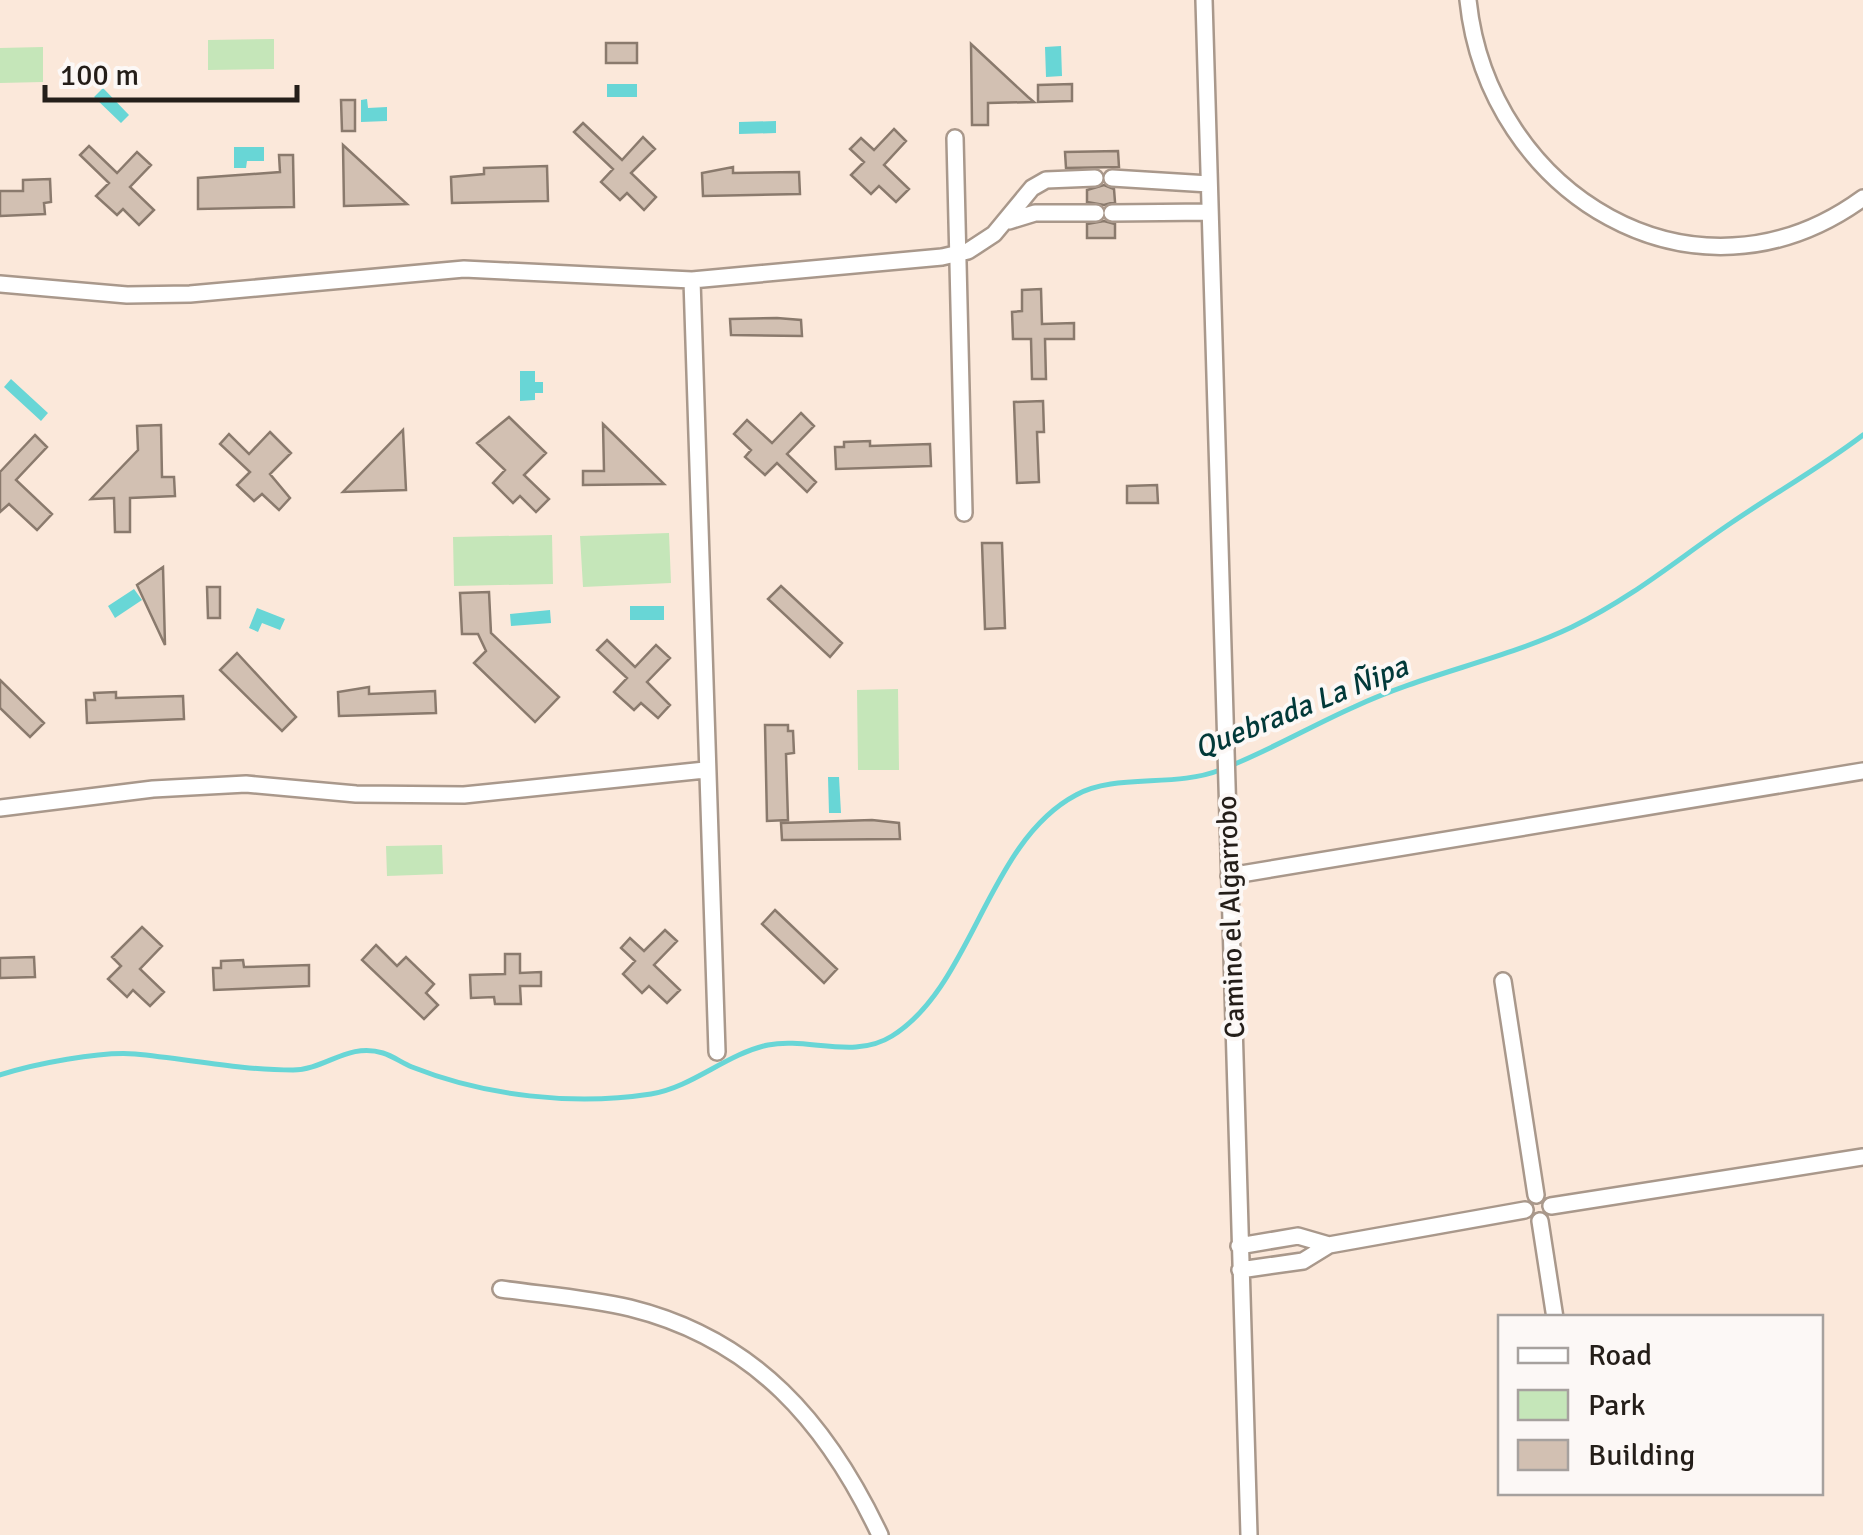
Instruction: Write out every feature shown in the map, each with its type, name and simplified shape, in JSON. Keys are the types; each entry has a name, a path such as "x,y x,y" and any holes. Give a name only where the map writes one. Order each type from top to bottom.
{"street":[{"name":"Camino el Algarrobo","path":"1204,0 1249,1535"},
{"path":"1468,0 1482,72 1516,138 1562,187 1618,222 1684,242 1750,244 1812,228 1863,198"},
{"path":"956,138 964,513"},
{"path":"1009,221 1032,188 1046,180 1104,178 1209,184"},
{"path":"0,284 126,294 190,294 464,268 692,280 959,254 1009,221 1035,214 1210,212"},
{"path":"692,280 717,1052"},
{"path":"0,808 152,789 246,784 356,794 464,795 706,770"},
{"path":"1229,876 1863,771"},
{"path":"1503,981 1536,1195"},
{"path":"1550,1206 1863,1157"},
{"path":"1536,1195 1547,1199 1550,1206 1549,1214 1540,1221"},
{"path":"1536,1195 1526,1202 1525,1210 1529,1218 1540,1221"},
{"path":"1240,1270 1303,1261 1328,1245 1525,1210"},
{"path":"1540,1221 1555,1315"},
{"path":"1240,1246 1298,1236 1328,1245"},
{"path":"501,1289 630,1308 730,1350 768,1376 812,1420 880,1535"}],"green space":[{"path":"274,39 274,69 208,70 208,40"},
{"path":"43,47 43,82 0,83 0,48"},
{"path":"669,533 671,583 583,587 580,536"},
{"path":"552,535 553,584 454,586 453,537"},
{"path":"898,689 899,770 858,770 857,690"},
{"path":"442,845 443,874 387,876 386,846"}],"water":[{"path":"1061,46 1062,76 1046,77 1045,47"},
{"path":"607,84 637,84 637,97 607,97"},
{"path":"103,88 129,115 121,123 94,97"},
{"path":"367,99 368,108 387,107 387,121 361,122 361,100"},
{"path":"776,121 776,133 739,134 739,122"},
{"path":"234,147 264,147 264,161 247,161 246,168 234,168"},
{"path":"520,371 535,371 535,382 543,382 543,393 535,393 535,400 520,401"},
{"path":"11,379 48,413 41,421 4,387"},
{"path":"134,589 142,600 115,618 108,606"},
{"path":"630,606 664,606 664,620 630,620"},
{"path":"257,608 285,619 280,630 262,623 258,632 249,628"},
{"path":"550,610 551,623 511,626 510,614"},
{"path":"828,777 839,777 841,813 829,813"}],"building":[{"path":"606,43 637,43 637,63 606,63"},
{"path":"971,44 1034,102 988,103 988,125 972,125"},
{"path":"1072,84 1072,101 1038,102 1038,85"},
{"path":"341,100 355,100 355,131 342,131"},
{"path":"583,123 622,160 643,137 655,149 631,173 656,197 644,210 627,193 620,200 601,182 613,169 574,132"},
{"path":"894,129 906,141 884,165 909,189 896,202 879,186 871,194 851,175 864,162 850,149 861,138 874,150"},
{"path":"343,145 407,204 344,206"},
{"path":"89,146 117,173 137,152 151,165 130,187 154,210 139,225 123,209 117,215 96,196 109,183 80,155"},
{"path":"1118,151 1119,167 1066,168 1065,152"},
{"path":"279,155 293,155 294,207 198,209 198,178 280,172"},
{"path":"547,166 548,201 452,203 451,177 484,174 484,168"},
{"path":"733,167 733,173 799,172 800,194 703,196 702,173"},
{"path":"50,179 51,202 44,203 45,214 0,216 0,191 23,191 23,180"},
{"path":"1104,185 1114,189 1115,202 1087,202 1087,190"},
{"path":"1087,224 1115,224 1115,238 1087,238"},
{"path":"1041,289 1042,324 1074,323 1074,339 1045,339 1046,379 1032,379 1031,339 1013,339 1012,312 1022,311 1022,290"},
{"path":"730,319 801,320 802,336 731,335"},
{"path":"1043,401 1044,432 1037,432 1039,482 1017,483 1014,402"},
{"path":"801,413 814,426 787,454 816,482 807,492 777,463 765,475 745,457 751,450 734,434 747,420 772,443"},
{"path":"509,417 546,453 524,475 549,499 536,512 520,496 513,503 493,483 505,470 477,443"},
{"path":"603,424 664,484 583,485 583,471 604,471"},
{"path":"161,425 162,477 174,477 175,496 130,498 130,532 115,532 114,498 91,499 138,450 137,426"},
{"path":"403,430 406,490 343,492"},
{"path":"270,432 291,453 270,474 290,498 279,510 262,494 254,501 237,485 250,472 220,444 229,434 249,454"},
{"path":"35,435 47,447 16,480 52,514 37,530 9,504 0,512 0,472"},
{"path":"870,441 870,446 930,444 931,466 836,469 835,447 844,447 844,442"},
{"path":"1157,485 1158,503 1127,503 1127,486"},
{"path":"982,543 1002,543 1005,628 985,629"},
{"path":"163,567 165,645 137,585"},
{"path":"781,586 842,643 830,657 768,599"},
{"path":"207,587 220,587 220,618 208,618"},
{"path":"489,592 491,633 559,697 535,722 474,663 486,651 478,634 462,634 460,593"},
{"path":"607,640 635,667 656,645 670,658 647,682 670,705 658,718 641,703 634,710 614,692 627,678 597,650"},
{"path":"237,653 296,717 282,731 220,670"},
{"path":"0,680 44,723 30,737 0,708"},
{"path":"369,687 369,694 435,691 436,713 339,716 338,692"},
{"path":"116,692 116,698 183,696 184,719 87,723 86,700 95,700 94,693"},
{"path":"765,725 788,725 788,731 793,731 794,753 786,754 788,820 767,821"},
{"path":"781,823 899,823 900,839 782,840"},
{"path":"775,910 837,969 824,983 762,924"},
{"path":"142,927 162,946 140,969 164,992 150,1006 133,990 127,997 108,979 121,966 112,957"},
{"path":"665,930 677,941 654,965 680,990 667,1003 649,986 642,993 623,974 635,961 621,948 630,938 644,951"},
{"path":"376,945 397,966 406,957 434,984 426,993 438,1005 424,1019 362,960"},
{"path":"505,954 520,954 520,973 541,972 541,986 520,986 521,1004 495,1004 494,997 471,998 470,975 505,974"},
{"path":"34,957 35,977 0,978 0,958"},
{"path":"243,960 244,967 309,965 309,986 214,990 213,968 221,968 221,961"}],"waterway":[{"name":"Quebrada La Ñipa","path":"0,1075 104,1054 293,1070 370,1051 469,1085 530,1096 591,1099 666,1090 768,1045 847,1047 877,1043 920,1013 942,984 1021,845 1046,817 1076,795 1109,784 1184,778 1220,770 1381,695 1546,639 1635,590 1863,435"}]}
